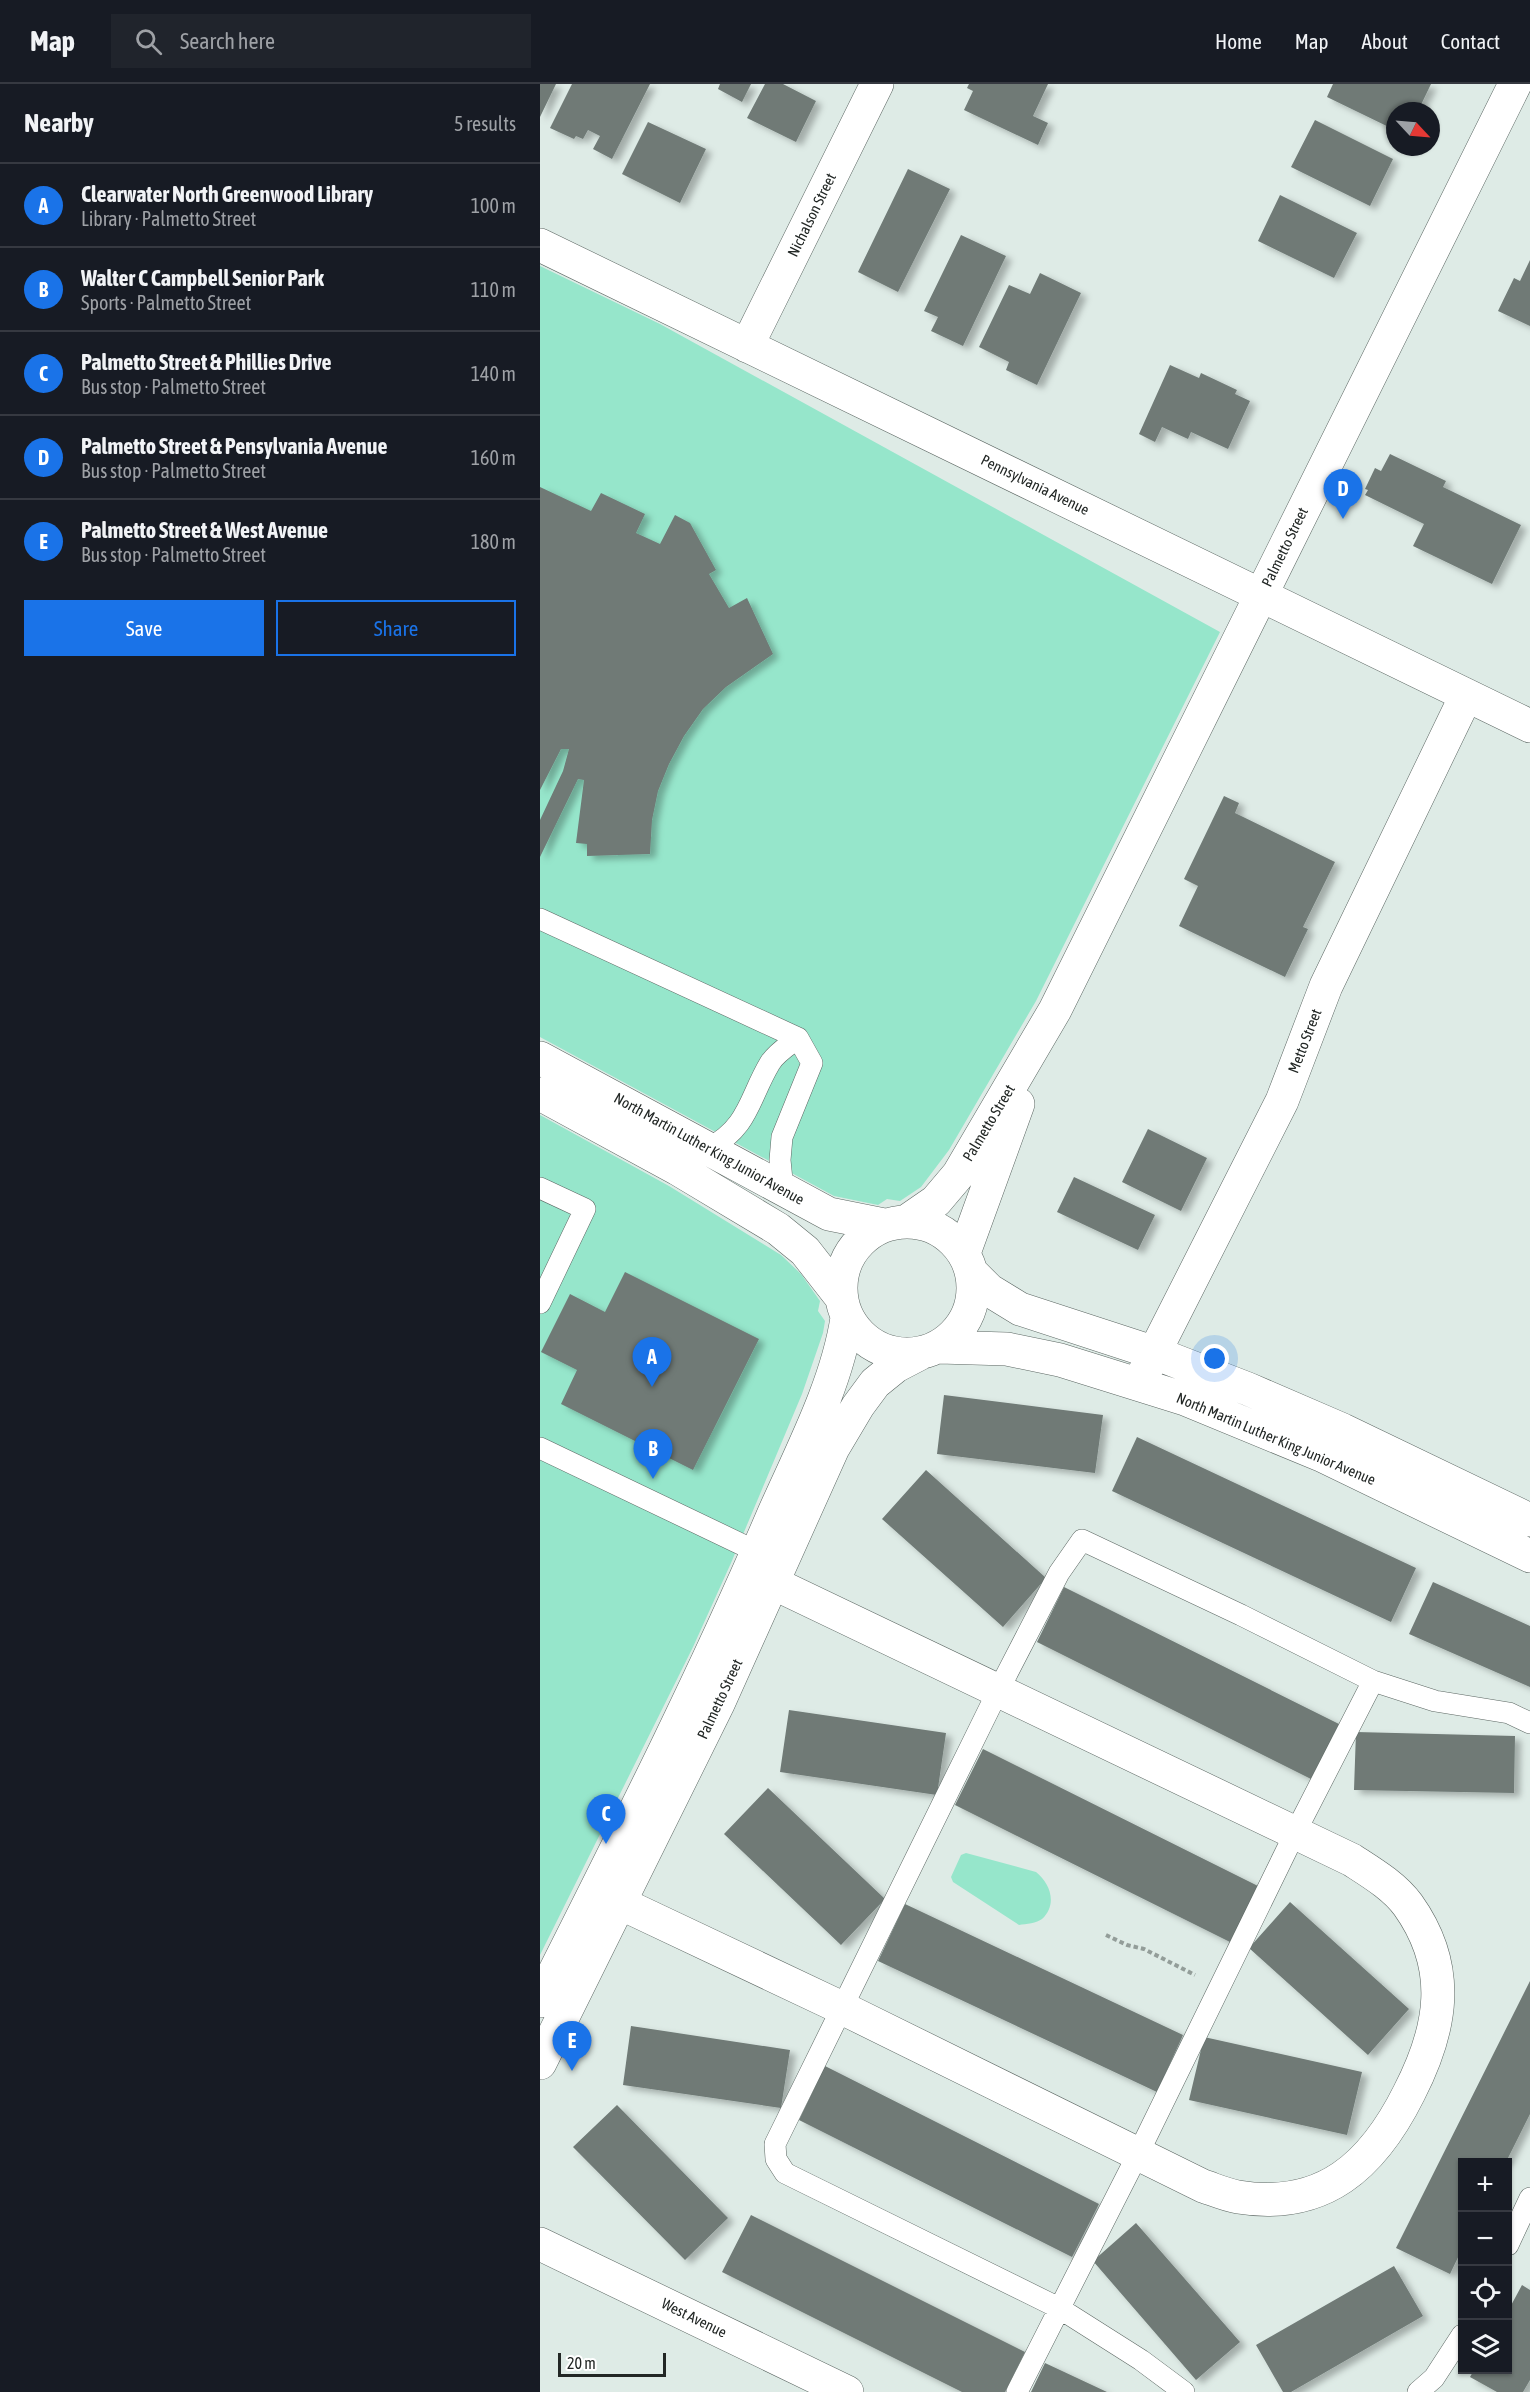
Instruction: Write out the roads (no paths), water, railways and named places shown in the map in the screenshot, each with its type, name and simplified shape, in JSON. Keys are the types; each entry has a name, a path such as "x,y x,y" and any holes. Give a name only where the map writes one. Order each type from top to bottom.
{"street":[{"name":"Nichalson Street","path":"747,346 877,84"},
{"name":"Palmetto Street","path":"895,1223 936,1201 958,1174 1055,1010 1515,84"},
{"name":"Pennsylvania Avenue","path":"540,245 1530,726"},
{"name":"Metto Street","path":"1139,1383 1282,1101 1326,986 1466,696"},
{"name":"Palmetto Street","path":"968,1263 1021,1096 1055,1010"},
{"name":"North Martin Luther King Junior Avenue","path":"540,1058 829,1214 895,1223"},
{"path":"540,1094 678,1169 778,1229 806,1251 860,1335 876,1348 897,1355 929,1350 956,1334 968,1315 974,1294 968,1263"},
{"path":"844,1307 841,1274 849,1253 865,1236 895,1223 929,1224 949,1236 989,1290 1020,1309 1155,1353 1248,1389 1343,1430 1530,1520"},
{"name":"Palmetto Street","path":"547,2013 620,1903 718,1704 844,1339 844,1307"},
{"name":"North Martin Luther King Junior Avenue","path":"929,1350 1007,1349 1060,1360 1139,1383 1245,1422 1310,1450 1530,1556"},
{"name":"Palmetto Street","path":"540,2063 547,2013 712,1656 766,1568 832,1448 858,1406 875,1383 896,1366 929,1350"},
{"path":"620,1903 842,2008 1203,2186 1237,2197 1290,2198 1319,2190 1350,2173 1378,2145 1398,2115 1429,2051 1438,2011 1439,1977 1425,1935 1407,1904 1381,1879 1352,1860 998,1691 766,1568"},
{"name":"West Avenue","path":"540,2244 847,2392"}],"lane":[{"path":"540,919 798,1038 812,1063 782,1137 780,1160 783,1190"},
{"path":"709,1148 725,1140 743,1119 771,1061 798,1038"},
{"path":"540,1188 585,1209 540,1303"},
{"path":"540,1448 766,1568"},
{"path":"1184,2392 1141,2360 1059,2308 785,2173 776,2159 775,2144 998,1691 1059,1573 1082,1540 1241,1615 1373,1681 1435,1701 1509,1713 1530,1723"},
{"path":"1017,2392 1373,1681"},
{"path":"1512,2236 1530,2198"},
{"path":"1418,2392 1434,2378 1458,2341"}],"place":[{"name":"Palmetto Street & Pensylvania Avenue","path":"1343,519"},
{"name":"Clearwater North Greenwood Library","path":"652,1387"},
{"name":"Walter C Campbell Senior Park","path":"653,1479"},
{"name":"Palmetto Street & Phillies Drive","path":"606,1844"},
{"name":"Palmetto Street & West Avenue","path":"572,2071"}]}
